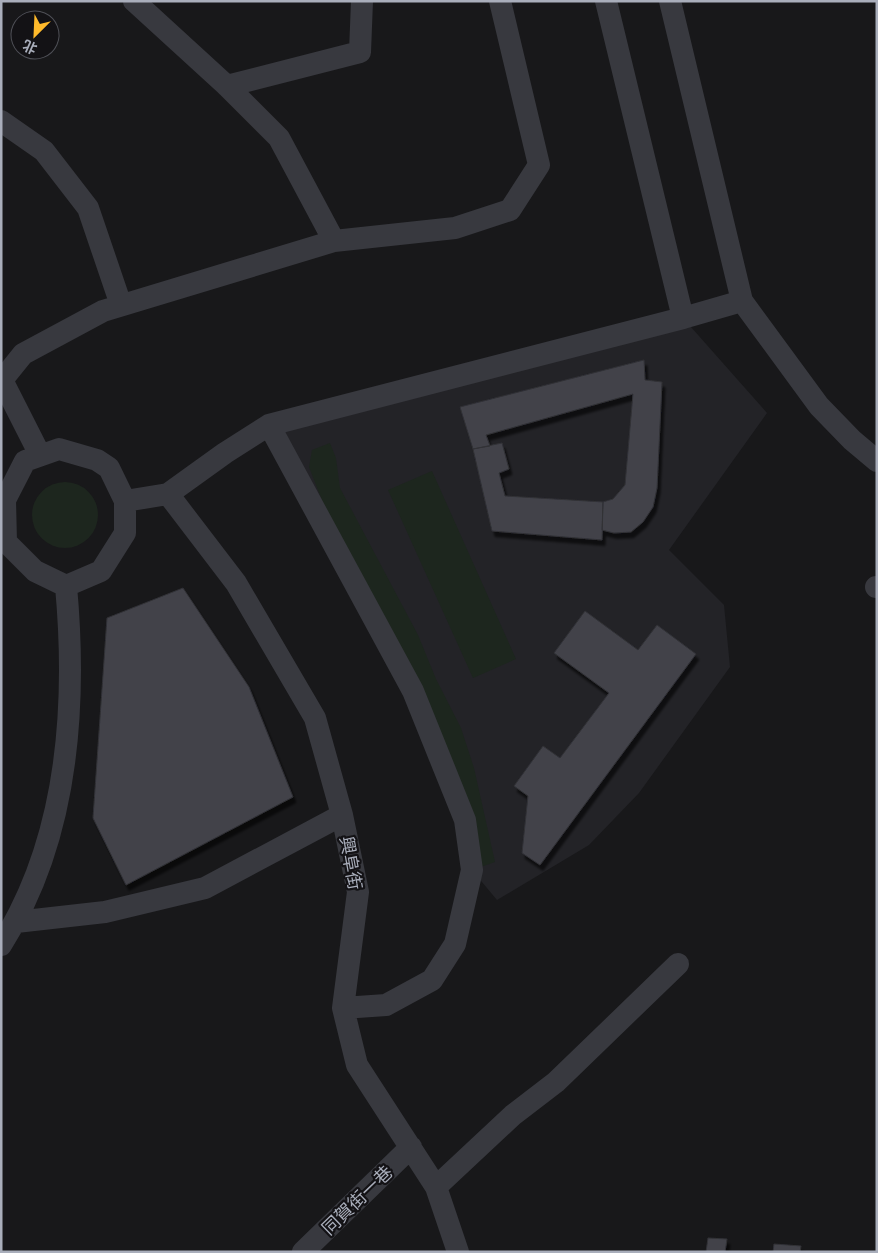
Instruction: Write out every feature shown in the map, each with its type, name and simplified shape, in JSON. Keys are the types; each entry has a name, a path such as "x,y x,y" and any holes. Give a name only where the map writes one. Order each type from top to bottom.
{"street":[{"path":"134,1 227,86 279,138 334,240"},
{"path":"227,86 360,52 362,1"},
{"path":"40,456 2,380 23,354 103,311 334,240 455,228 510,210 539,165 500,1"},
{"path":"606,1 683,318"},
{"path":"670,1 742,301 819,406 852,440 877,461"},
{"path":"1,121 44,151 88,208 121,305"},
{"path":"126,501 168,494 225,453 269,425 742,301"},
{"path":"269,425 413,691 465,820 472,870 455,944 432,980 386,1005 343,1008"},
{"path":"59,449 97,460 109,468 126,501 125,533 101,570 66,586 35,571 6,542 4,521 6,500 25,461 59,449"},
{"name":"興阜街","path":"168,494 236,582 315,718 342,815 358,892 343,1008 357,1065 436,1187 458,1252"},
{"path":"1,945 16,922 48,839 66,751 71,645 66,586"},
{"path":"16,922 105,912 205,888 342,815"},
{"path":"436,1187 513,1114 556,1082 678,964"},
{"name":"同賀街一巷","path":"303,1252 411,1147"}],"shaded area":[{"path":"683,318 767,413 669,550 724,605 730,667 639,793 589,845 497,900 472,870 465,820 269,425"},
{"path":"330,443 336,458 340,488 418,635 436,679 461,728 474,768 495,862 472,870 476,855 325,508 309,467 312,450"},
{"path":"432,471 516,659 473,678 388,490"},
{"path":"59,482 71,482 83,487 93,497 98,509 96,528 83,543 71,548 59,548 47,543 37,533 32,521 32,509 37,497 47,487"}],"building":[{"path":"644,360 645,380 662,382 657,488 653,507 643,522 631,532 614,533 602,530 603,502 613,499 625,485 633,394 486,435 490,446 473,449 460,407"},
{"path":"502,443 509,469 499,473 505,496 603,502 602,540 492,531 473,449"},
{"path":"183,588 249,687 293,797 126,885 93,818 107,618"},
{"path":"585,611 638,650 657,625 696,654 540,865 522,853 528,796 514,786 543,746 560,758 609,693 554,653"},
{"path":"708,1238 727,1239 725,1252 706,1252"},
{"path":"774,1244 801,1246 800,1252 773,1252"}]}
